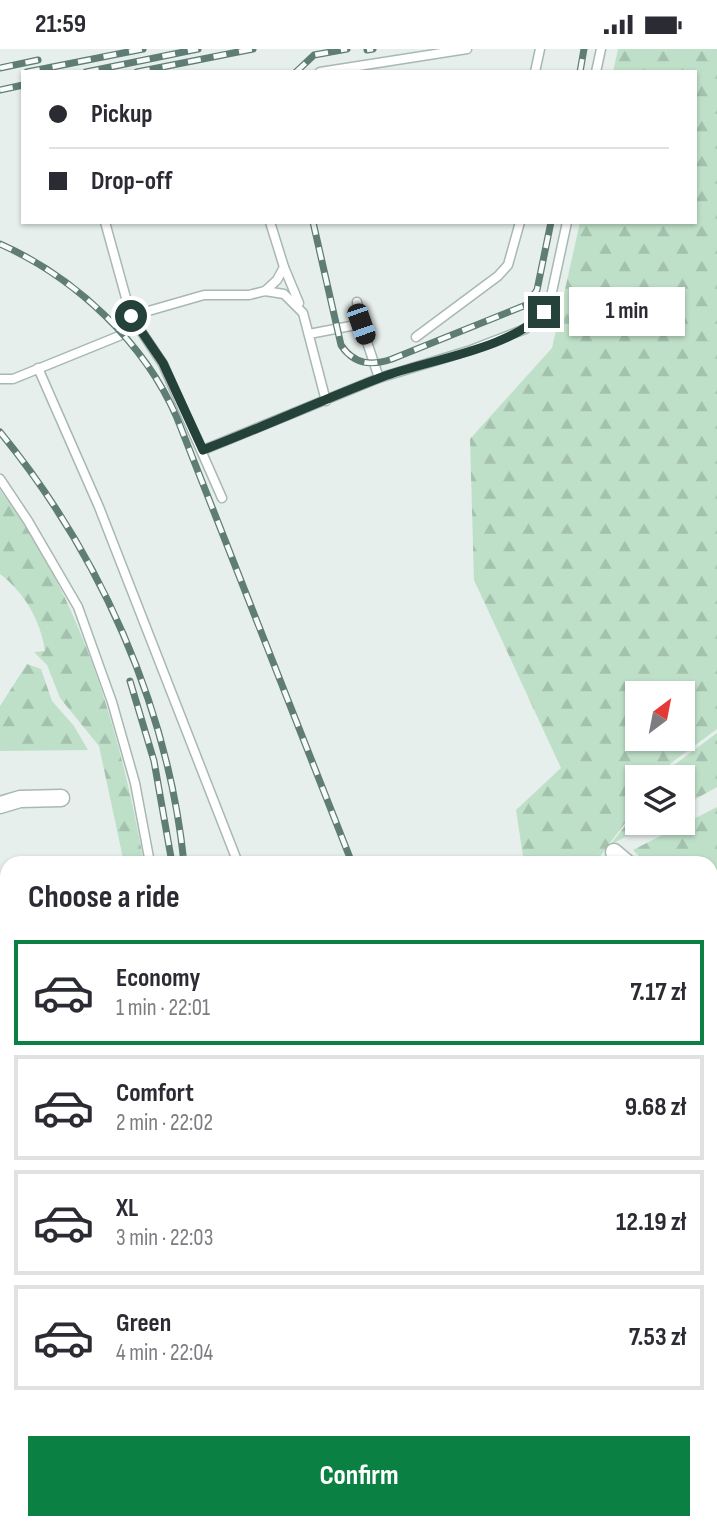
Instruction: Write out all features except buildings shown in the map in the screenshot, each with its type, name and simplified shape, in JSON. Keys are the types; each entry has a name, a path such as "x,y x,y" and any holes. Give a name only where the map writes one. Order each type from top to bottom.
{"street":[{"path":"0,805 20,799 61,798"}],"lane":[{"path":"333,70 467,49"},
{"path":"535,70 540,49"},
{"path":"596,70 601,49"},
{"path":"106,224 131,316 163,363 222,498"},
{"path":"271,224 284,267 303,313 326,401"},
{"path":"416,337 503,271 508,265 519,224"},
{"path":"203,450 379,378 471,350 525,329 537,320 550,300 567,224"},
{"path":"265,291 277,280 284,267"},
{"path":"131,316 204,295 249,295 265,291 284,294 303,313"},
{"path":"357,302 361,324 379,378"},
{"path":"0,379 13,379 119,336 127,329 131,316"},
{"path":"309,334 361,324"},
{"path":"38,368 99,507 235,856"},
{"path":"0,478 78,607 112,702 132,771 149,856"}],"green space":[{"path":"618,49 717,49 717,729 695,745 695,681 625,681 625,751 687,751 669,765 625,765 625,823 600,856 523,856 516,810 561,768 474,580 470,439 552,348 580,224 697,224 697,70 613,70"},
{"path":"0,490 54,575 94,667 123,764 143,856 123,856 99,746 60,698 47,665 34,652 45,651 35,618 17,589 0,574"},
{"path":"27,664 41,669 52,701 74,726 88,750 0,751 0,706"},
{"path":"717,733 717,787 695,799 695,765 674,765"},
{"path":"717,807 717,856 639,856 633,850 662,835 695,835 695,818"},
{"path":"625,826 625,835 629,835 610,845"}],"railway":[{"path":"37,70 143,49"},
{"path":"96,70 198,49"},
{"path":"147,70 253,49"},
{"path":"298,70 314,55 347,49"},
{"path":"367,50 373,49"},
{"path":"580,70 584,49"},
{"path":"0,68 38,60"},
{"path":"0,90 21,85"},
{"path":"313,224 341,345 352,357 371,363 392,359 526,305 537,290 551,224"},
{"path":"0,244 55,275 105,315 127,339 163,390 177,418 349,856"},
{"path":"0,432 36,479 68,528 98,580 123,634 145,690 162,746 176,804 183,856"},
{"path":"130,681 154,761 171,856"}],"route":[{"path":"131,316 163,363 203,450 379,378 471,350 525,329 544,312"}]}
